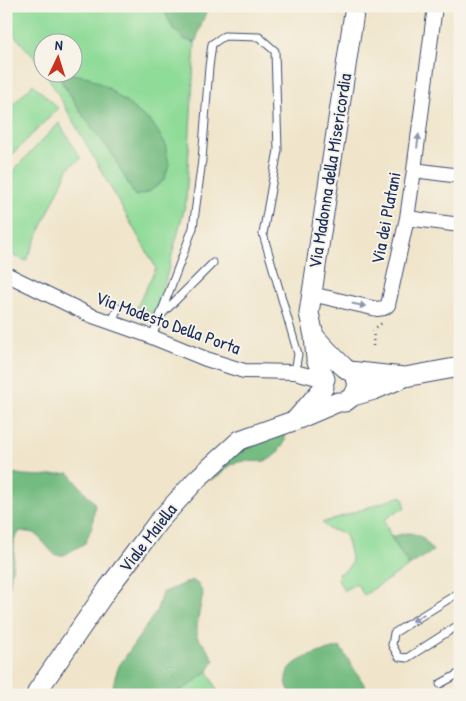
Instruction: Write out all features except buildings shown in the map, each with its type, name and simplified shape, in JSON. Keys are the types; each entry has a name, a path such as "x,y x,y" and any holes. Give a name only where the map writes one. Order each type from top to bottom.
{"main road":[{"name":"Via Madonna della Misericordia","path":"324,382 316,359 309,313 355,6"},
{"path":"314,336 354,374 357,388 345,399 330,398 326,394 324,382"},
{"path":"296,420 332,370 341,368 405,377 460,367"},
{"name":"Viale Maiella","path":"36,695 93,610 158,522 197,479 240,440 405,377"}],"street":[{"name":"Via dei Platani","path":"312,294 377,309 388,305 407,218 436,6"},
{"path":"414,170 460,176"},
{"path":"407,218 460,225"},
{"name":"Via Modesto Della Porta","path":"6,274 90,315 206,359 244,371 295,372 324,382"}],"lane":[{"path":"152,337 193,228 202,160 212,44 224,36 259,37 275,51 278,150 263,234 298,354 295,372"},
{"path":"160,316 213,262"},
{"path":"111,323 118,308"},
{"path":"460,592 394,633 392,645 399,658 407,658 460,624"},
{"path":"440,684 460,673"}],"path":[{"path":"373,346 374,329"}],"green space":[{"path":"6,6 162,6 173,28 184,39 195,43 186,202 156,316 137,307 156,268 51,82 62,82 84,117 111,152 135,196 149,192 164,180 169,165 153,124 108,88 82,78 82,32 32,32 32,55 6,26"},
{"path":"162,6 208,6 195,43 184,39 173,28"},
{"path":"82,76 89,77 108,88 153,124 165,143 169,165 164,180 149,192 135,196 111,152 84,117 62,82 82,82"},
{"path":"33,84 58,108 8,159 6,157 6,111"},
{"path":"59,123 81,159 69,167 26,261 6,252 6,178"},
{"path":"281,428 285,441 272,458 264,461 237,462 213,479 210,480 207,477 224,459"},
{"path":"6,472 44,476 69,473 95,504 92,527 85,543 64,555 55,555 35,533 20,531 14,540 14,555 6,598"},
{"path":"402,496 405,504 404,509 397,511 384,520 391,537 409,566 364,595 356,583 344,591 338,574 346,570 352,562 348,544 345,535 328,529 322,523"},
{"path":"406,533 415,534 425,540 433,551 409,566 391,537"},
{"path":"192,580 199,585 203,594 197,623 197,637 214,660 208,671 193,683 172,695 114,695 112,692 119,666 156,612 162,593"},
{"path":"340,647 371,695 292,695 287,684 287,674 291,667 309,656"},
{"path":"208,671 219,695 172,695 193,683"}]}
